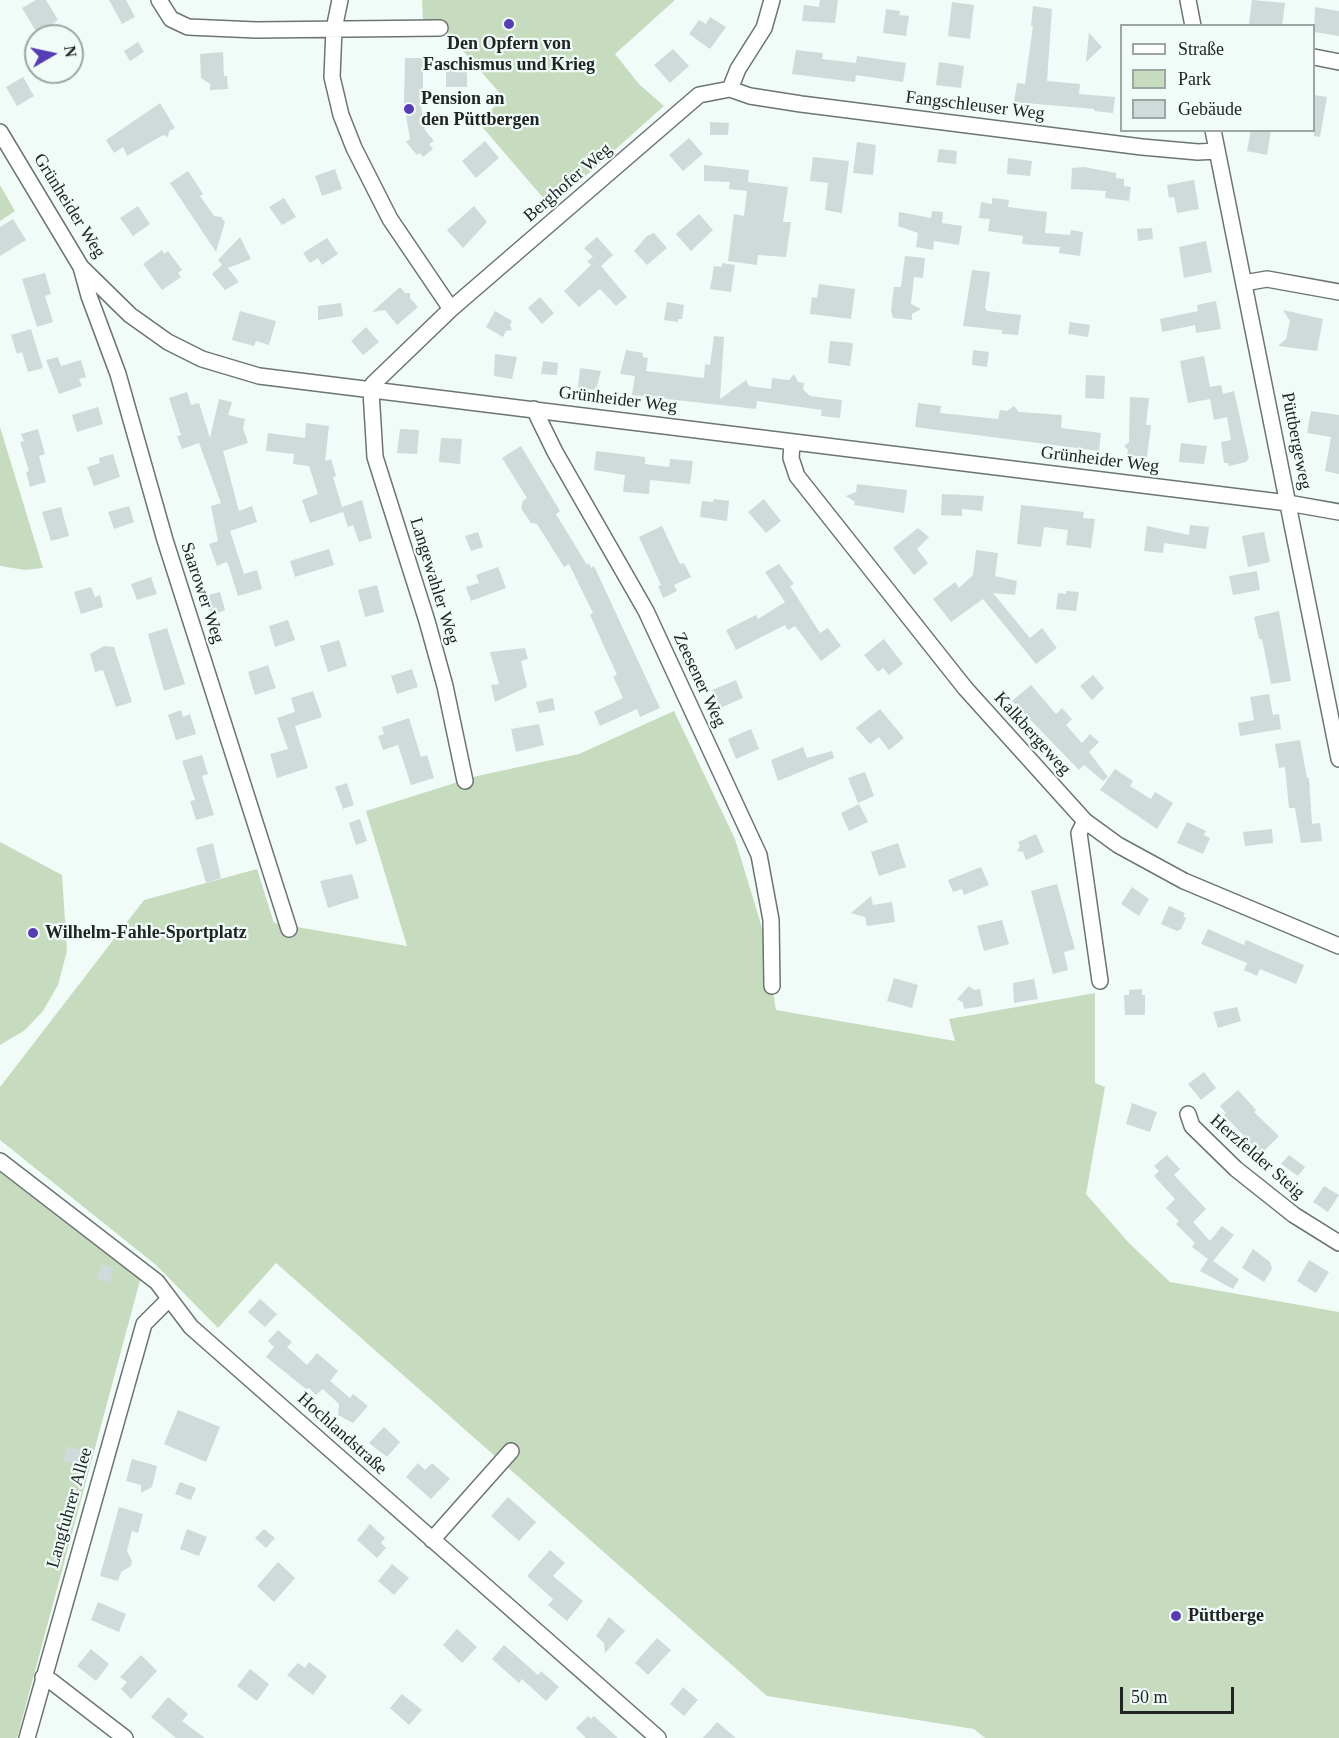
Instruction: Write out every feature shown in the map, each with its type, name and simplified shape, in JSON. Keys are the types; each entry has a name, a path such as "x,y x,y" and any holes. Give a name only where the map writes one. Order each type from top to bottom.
{"street":[{"path":"159,0 171,19 188,27 256,30 440,28"},
{"path":"340,0 334,29 332,76 341,115 354,148 390,219 451,309"},
{"path":"730,88 738,69 764,28 772,0"},
{"path":"1188,0 1193,24"},
{"path":"1315,57 1339,62"},
{"name":"Fangschleuser Weg","path":"730,88 750,96 801,104 1142,147 1198,152 1217,151"},
{"name":"Berghofer Weg","path":"371,391 373,384 451,309 699,95 730,88"},
{"name":"Grünheider Weg","path":"0,132 81,267 130,315 168,342 202,359 259,376 1288,503 1339,512"},
{"name":"Püttbergeweg","path":"1213,132 1339,754"},
{"name":"Saarower Weg","path":"81,267 117,374 165,540 289,929"},
{"path":"1244,283 1268,279 1339,292"},
{"name":"Langewahler Weg","path":"371,391 375,457 427,621 445,686 465,781"},
{"name":"Zeesener Weg","path":"534,409 555,452 646,611 759,855 771,920 772,986"},
{"name":"Kalkbergeweg","path":"792,443 791,458 797,476 965,688 1085,821 1118,845 1184,881 1339,946"},
{"path":"1085,821 1079,833 1100,981"},
{"name":"Herzfelder Steig","path":"1188,1113 1191,1126 1229,1164 1266,1196 1339,1243"},
{"name":"Hochlandstraße","path":"0,1161 146,1273 191,1327 658,1738"},
{"name":"Langfuhrer Allee","path":"27,1738 144,1324 169,1299"},
{"path":"432,1540 511,1450"},
{"path":"43,1677 125,1738"}],"green space":[{"path":"422,0 675,0 615,54 639,84 664,106 551,207 478,122 504,98 437,21 423,22"},
{"path":"0,185 15,211 0,221"},
{"path":"0,427 43,568 25,570 0,566"},
{"name":"Püttberge","path":"674,711 735,839 763,931 776,1010 955,1041 949,1019 1095,993 1095,1083 1105,1087 1086,1194 1129,1243 1170,1282 1339,1312 1339,1738 985,1738 974,1729 767,1696 276,1263 218,1328 156,1265 0,1140 0,1087 144,900 257,869 274,923 407,946 366,811 477,776 579,754"},
{"name":"Wilhelm-Fahle-Sportplatz","path":"0,842 62,875 67,951 58,985 43,1011 25,1030 0,1045"},
{"path":"0,1170 141,1277 17,1738 0,1738"}],"building":[{"path":"36,0 46,0 58,20 52,24 32,24 22,8"},
{"path":"109,0 126,0 135,17 122,24"},
{"path":"820,0 838,0 835,23 802,21 804,5 819,7"},
{"path":"1252,0 1285,3 1282,24 1249,24"},
{"path":"952,2 974,5 970,39 948,36"},
{"path":"1033,6 1052,9 1047,81 1080,84 1079,94 1115,97 1113,113 1094,111 1094,109 1014,102 1017,83 1025,84 1033,26 1031,26"},
{"path":"1315,7 1339,11 1339,36 1315,32"},
{"path":"886,9 900,11 899,15 909,16 906,36 883,33"},
{"path":"710,17 726,27 710,49 689,34 699,20 706,24"},
{"path":"1089,33 1102,47 1086,62"},
{"path":"138,42 144,52 130,61 124,51"},
{"path":"673,49 689,66 670,83 654,65"},
{"path":"796,50 823,53 822,59 856,63 857,56 906,63 903,82 856,75 855,82 792,74"},
{"path":"223,52 224,76 227,76 228,89 210,90 210,84 201,78 200,54"},
{"path":"405,58 423,58 423,95 419,95 425,130 434,141 429,144 433,149 423,157 420,153 417,155 406,142 410,139 404,104"},
{"path":"939,62 964,66 961,88 936,85"},
{"path":"446,66 467,66 467,87 446,87"},
{"path":"23,77 24,84 27,84 34,96 17,106 6,87"},
{"path":"1315,95 1327,97 1320,137 1314,136"},
{"path":"160,103 175,128 169,131 168,137 163,135 127,156 123,147 114,153 106,140"},
{"path":"710,122 729,123 728,135 710,135"},
{"path":"1251,132 1271,132 1267,155 1247,151"},
{"path":"689,138 703,154 683,171 669,155"},
{"path":"485,141 499,158 476,178 462,161"},
{"path":"857,142 876,145 873,175 853,173"},
{"path":"939,149 957,151 956,164 937,162"},
{"path":"813,157 849,161 842,213 825,210 828,183 810,181"},
{"path":"1008,158 1032,161 1030,176 1007,174"},
{"path":"704,165 749,170 748,182 788,187 783,222 791,222 786,257 758,255 757,265 728,261 734,214 744,216 747,191 729,189 730,182 704,181"},
{"path":"1084,167 1116,173 1116,178 1124,179 1124,186 1131,187 1129,201 1105,198 1106,191 1071,189 1072,168"},
{"path":"335,169 342,189 322,196 315,176"},
{"path":"188,171 203,194 200,196 214,216 221,217 225,222 216,252 170,183"},
{"path":"1194,180 1199,209 1177,213 1174,197 1169,198 1167,185"},
{"path":"284,198 296,217 282,225 269,207"},
{"path":"992,198 1009,200 1008,207 1047,212 1045,233 1070,235 1071,230 1083,232 1080,256 1059,253 1060,247 1022,244 1023,236 988,231 990,219 979,218 981,202 992,204"},
{"path":"138,206 150,224 133,236 120,218"},
{"path":"474,206 487,222 463,248 447,230"},
{"path":"932,211 943,212 942,223 962,226 959,245 934,241 933,250 916,247 918,233 898,226 899,212 931,218"},
{"path":"699,214 713,230 691,251 676,234"},
{"path":"13,219 26,240 0,256 0,227"},
{"path":"1152,228 1153,239 1138,241 1137,229"},
{"path":"654,233 667,248 647,265 634,251 647,236"},
{"path":"240,237 251,259 228,268 239,282 225,290 212,274 222,265 218,260"},
{"path":"597,237 613,255 601,266 627,297 616,306 600,289 579,307 564,291 591,265 587,261 593,257 584,248"},
{"path":"327,238 338,254 322,265 318,258 310,263 303,253"},
{"path":"1206,241 1212,272 1184,278 1179,247"},
{"path":"162,250 164,254 168,251 182,270 178,273 181,277 162,290 143,264"},
{"path":"905,256 925,258 923,278 914,277 911,304 921,309 912,314 912,320 893,318 891,310 894,287 901,287"},
{"path":"722,263 735,265 731,292 710,289 714,266 722,267"},
{"path":"972,270 990,272 985,308 987,311 1021,315 1018,335 1002,334 1002,330 963,326"},
{"path":"45,273 51,294 45,296 53,322 37,327 22,279"},
{"path":"819,284 855,289 851,319 810,314 812,297 817,298"},
{"path":"400,287 405,293 410,293 410,298 418,307 397,325 385,310 372,312"},
{"path":"540,297 554,313 542,324 528,308"},
{"path":"1216,301 1221,329 1196,333 1195,325 1162,332 1160,319 1198,311 1197,305"},
{"path":"667,302 684,305 682,319 678,319 678,322 664,320"},
{"path":"341,303 343,316 318,320 318,306"},
{"path":"1283,310 1323,319 1317,351 1278,346 1286,339 1290,321"},
{"path":"240,311 276,321 269,345 256,341 254,346 232,340"},
{"path":"495,311 512,321 510,325 512,330 506,331 503,337 486,327"},
{"path":"1070,322 1090,325 1088,337 1068,334"},
{"path":"366,327 379,342 363,355 351,341"},
{"path":"31,329 43,368 28,372 22,352 17,354 11,335"},
{"path":"714,336 724,337 720,399 746,380 749,386 771,389 772,378 789,380 794,374 798,382 804,383 803,389 810,396 842,400 840,418 821,416 822,410 757,401 756,409 632,395 635,376 620,374 626,350 643,353 643,357 648,358 646,371 704,378 705,364 710,365"},
{"path":"830,341 853,343 850,366 828,363"},
{"path":"973,350 989,352 987,367 972,365"},
{"path":"495,354 517,357 512,379 494,376"},
{"path":"1204,356 1210,387 1221,385 1223,394 1234,391 1249,458 1246,462 1229,466 1228,463 1224,463 1221,442 1231,440 1227,417 1214,420 1210,399 1188,403 1180,361"},
{"path":"58,357 61,366 81,360 86,377 79,379 82,386 59,394 46,360"},
{"path":"543,361 558,363 557,375 541,374"},
{"path":"580,368 601,371 596,390 578,388"},
{"path":"1086,375 1105,376 1104,399 1085,398"},
{"path":"187,392 191,405 199,403 210,438 219,399 232,402 228,415 245,419 243,428 248,443 223,451 239,511 252,506 257,522 230,531 244,574 257,570 262,589 238,596 228,564 226,562 217,566 209,544 218,541 211,506 221,503 199,443 182,449 177,436 181,435 169,398"},
{"path":"1130,397 1149,398 1146,425 1151,425 1147,457 1127,455 1128,450 1124,446 1129,442"},
{"path":"918,403 941,406 940,413 998,419 1000,410 1007,411 1014,406 1019,412 1062,415 1061,428 1101,433 1099,451 915,427"},
{"path":"98,407 103,424 77,432 72,415"},
{"path":"1311,411 1339,415 1339,474 1325,471 1331,437 1307,433"},
{"path":"306,423 329,426 325,461 331,459 336,476 333,477 342,507 362,500 372,538 359,542 353,525 348,527 343,512 310,523 302,500 318,494 309,466 293,464 294,454 266,451 268,433 305,438"},
{"path":"38,429 45,454 39,456 46,482 30,487 26,472 29,471 20,442 24,441 21,434"},
{"path":"400,429 419,430 417,454 397,453"},
{"path":"441,438 462,439 460,464 439,462"},
{"path":"1181,443 1207,446 1204,464 1179,462"},
{"path":"521,446 560,511 556,514 587,565 589,563 591,568 594,566 660,708 640,717 637,709 600,726 594,712 623,698 613,676 617,675 590,615 593,613 569,564 564,567 537,524 531,523 521,508 523,501 527,498 502,458"},
{"path":"596,451 645,457 645,464 669,467 670,459 693,461 690,484 650,480 649,494 623,492 625,475 594,470"},
{"path":"113,454 120,477 94,486 87,467 100,463 99,458"},
{"path":"857,484 907,490 904,513 854,505 855,502 846,496 856,492"},
{"path":"942,494 984,496 982,511 962,509 962,516 941,515"},
{"path":"714,499 729,501 727,521 700,517 702,501 713,502"},
{"path":"764,499 781,521 766,533 748,512"},
{"path":"1021,505 1084,512 1083,518 1095,519 1091,548 1066,545 1068,530 1044,527 1041,547 1017,544"},
{"path":"129,506 134,522 114,529 108,512"},
{"path":"61,507 69,536 51,541 42,512"},
{"path":"1190,525 1209,527 1206,549 1164,543 1163,553 1144,551 1147,526 1189,535"},
{"path":"662,526 680,564 684,563 691,577 674,585 677,591 663,598 658,586 661,585 639,537"},
{"path":"918,528 929,537 917,549 928,563 914,575 893,548"},
{"path":"478,532 483,547 471,551 465,536"},
{"path":"1264,532 1270,562 1248,567 1242,536"},
{"path":"329,549 334,565 295,577 290,561"},
{"path":"976,550 998,553 995,576 1017,581 1015,595 993,593 1030,638 1042,628 1057,648 1036,664 983,599 951,622 933,599 955,582 959,588 973,575"},
{"path":"779,564 794,584 790,586 820,633 828,628 841,646 821,661 795,626 788,630 785,625 736,650 726,630 756,615 758,619 785,602 765,572"},
{"path":"498,567 506,588 471,601 466,587 479,583 476,575"},
{"path":"1257,571 1260,590 1233,595 1229,576"},
{"path":"151,577 157,594 137,600 131,584"},
{"path":"377,585 384,612 365,617 358,590"},
{"path":"91,587 95,597 100,595 103,607 81,614 74,592"},
{"path":"1066,591 1079,592 1076,611 1056,609 1058,593 1066,594"},
{"path":"220,592 225,610 211,616 205,596"},
{"path":"1279,611 1291,681 1271,684 1262,639 1259,639 1254,617"},
{"path":"288,620 295,640 275,647 269,626"},
{"path":"167,628 185,684 164,691 148,634"},
{"path":"884,639 903,664 889,675 883,668 878,672 864,655"},
{"path":"339,640 347,666 328,672 320,646"},
{"path":"104,646 114,647 132,702 116,707 103,670 95,672 90,654"},
{"path":"525,648 528,659 521,661 527,687 495,702 491,685 499,684 490,652"},
{"path":"268,665 276,688 255,695 248,672"},
{"path":"412,669 418,687 397,694 391,676"},
{"path":"1093,675 1104,688 1092,700 1080,686"},
{"path":"736,680 743,698 720,708 712,690"},
{"path":"1031,685 1056,714 1062,708 1072,719 1066,725 1082,743 1090,734 1099,742 1089,752 1108,777 1103,781 1084,765 1079,770 1012,701"},
{"path":"313,691 322,717 295,726 308,768 277,778 270,754 288,749 277,718 295,712 291,698"},
{"path":"1269,694 1273,715 1279,714 1281,729 1240,736 1238,723 1254,720 1250,697"},
{"path":"553,698 555,710 539,713 536,702"},
{"path":"880,709 904,738 889,750 879,737 870,744 856,728"},
{"path":"181,710 183,717 190,714 196,734 176,740 168,715"},
{"path":"409,718 421,757 427,755 434,778 411,785 398,745 383,750 378,736 384,734 382,727"},
{"path":"539,724 544,745 516,752 511,729"},
{"path":"751,729 759,749 736,759 728,739"},
{"path":"1300,740 1307,778 1309,778 1312,824 1320,823 1322,841 1301,843 1295,808 1289,808 1285,767 1279,768 1275,744"},
{"path":"803,747 807,758 832,751 834,758 778,781 771,760"},
{"path":"202,755 208,774 202,776 214,815 196,820 190,801 195,800 182,761"},
{"path":"1115,769 1133,781 1130,786 1151,799 1155,792 1173,803 1157,829 1100,790"},
{"path":"865,772 874,796 858,803 848,778"},
{"path":"347,783 354,805 343,809 335,787"},
{"path":"859,804 868,822 849,831 841,813"},
{"path":"360,819 367,841 356,845 349,823"},
{"path":"1187,822 1206,831 1204,835 1210,838 1203,854 1177,843"},
{"path":"1272,829 1273,843 1245,846 1243,832"},
{"path":"1036,834 1044,852 1026,860 1023,852 1017,851 1020,846 1018,842"},
{"path":"213,843 221,878 206,883 196,848"},
{"path":"898,843 906,867 879,876 871,852"},
{"path":"981,867 989,885 964,895 962,889 953,892 948,880"},
{"path":"352,874 359,898 328,908 320,881"},
{"path":"1057,884 1075,949 1064,952 1068,970 1053,974 1031,891"},
{"path":"1132,887 1149,899 1139,916 1121,904"},
{"path":"871,896 873,905 892,902 895,922 867,926 865,917 851,913"},
{"path":"1169,906 1185,913 1183,916 1186,918 1181,929 1177,931 1161,924"},
{"path":"1002,920 1009,944 984,951 977,926"},
{"path":"1208,929 1244,945 1246,940 1304,965 1296,984 1260,969 1257,976 1244,970 1247,963 1201,944"},
{"path":"894,978 918,985 912,1008 887,1001"},
{"path":"1034,979 1038,999 1014,1003 1013,983"},
{"path":"969,986 974,990 980,989 983,1006 964,1009 963,1003 957,999"},
{"path":"1142,989 1142,995 1145,995 1145,1015 1125,1015 1124,995 1129,995 1129,990"},
{"path":"1237,1007 1241,1021 1218,1028 1213,1012"},
{"path":"1204,1072 1216,1088 1201,1100 1188,1084"},
{"path":"1238,1090 1256,1110 1254,1112 1279,1136 1261,1154 1224,1115 1226,1113 1220,1106"},
{"path":"1132,1103 1157,1112 1150,1132 1126,1124"},
{"path":"1167,1155 1180,1169 1174,1175 1206,1209 1193,1222 1210,1241 1222,1226 1234,1235 1213,1261 1239,1279 1233,1289 1200,1271 1208,1259 1192,1247 1195,1243 1176,1224 1179,1221 1166,1208 1175,1199 1154,1176 1159,1171 1154,1166"},
{"path":"1289,1155 1305,1167 1298,1176 1281,1164"},
{"path":"1324,1186 1339,1195 1328,1212 1313,1202"},
{"path":"1253,1249 1270,1262 1272,1269 1264,1282 1242,1268"},
{"path":"1309,1260 1329,1272 1316,1293 1297,1281"},
{"path":"102,1264 114,1269 109,1283 97,1279"},
{"path":"260,1299 277,1314 265,1327 248,1312"},
{"path":"278,1330 292,1342 287,1347 307,1365 317,1353 338,1371 330,1381 350,1398 353,1394 368,1406 353,1423 338,1415 339,1404 323,1389 316,1395 266,1357 274,1347 268,1341"},
{"path":"178,1410 220,1427 206,1462 164,1444"},
{"path":"384,1427 400,1442 387,1457 369,1443"},
{"path":"67,1446 86,1452 83,1467 63,1461"},
{"path":"132,1459 157,1466 152,1487 141,1493 141,1485 126,1481"},
{"path":"418,1463 425,1470 432,1463 450,1479 431,1499 406,1477"},
{"path":"180,1482 196,1488 191,1500 175,1494"},
{"path":"508,1497 536,1522 519,1541 491,1516"},
{"path":"119,1507 143,1514 138,1533 132,1531 127,1551 132,1561 131,1566 121,1572 118,1581 100,1576"},
{"path":"370,1524 385,1538 381,1543 386,1548 377,1558 357,1540"},
{"path":"187,1529 207,1537 199,1556 180,1549"},
{"path":"264,1529 275,1538 266,1548 255,1538"},
{"path":"550,1550 565,1563 553,1576 583,1601 567,1621 548,1605 553,1599 527,1576"},
{"path":"278,1562 295,1578 274,1602 257,1586"},
{"path":"392,1564 409,1578 394,1595 378,1581"},
{"path":"98,1602 126,1614 119,1632 91,1620"},
{"path":"609,1617 625,1631 605,1653 604,1643 596,1636"},
{"path":"457,1629 477,1647 462,1663 443,1645"},
{"path":"657,1638 671,1650 648,1675 635,1663"},
{"path":"504,1645 538,1675 541,1671 559,1687 546,1701 522,1679 519,1683 492,1659"},
{"path":"91,1649 109,1664 96,1681 77,1666"},
{"path":"141,1655 157,1671 131,1699 121,1689 127,1682 120,1677"},
{"path":"309,1662 327,1676 313,1695 287,1675 298,1663 305,1668"},
{"path":"250,1669 269,1684 257,1701 237,1686"},
{"path":"683,1687 698,1700 684,1716 670,1704"},
{"path":"402,1694 422,1710 409,1725 390,1708"},
{"path":"168,1697 188,1714 182,1721 205,1738 176,1738 151,1717"},
{"path":"588,1716 591,1719 594,1716 618,1738 586,1738 576,1728"},
{"path":"717,1722 736,1738 703,1738"}],"place":[{"name":"Den Opfern von Faschismus und Krieg","path":"509,24"},
{"name":"Pension an den Püttbergen","path":"409,109"},
{"name":"Wilhelm-Fahle-Sportplatz","path":"33,933"},
{"name":"Püttberge","path":"1176,1616"}]}
